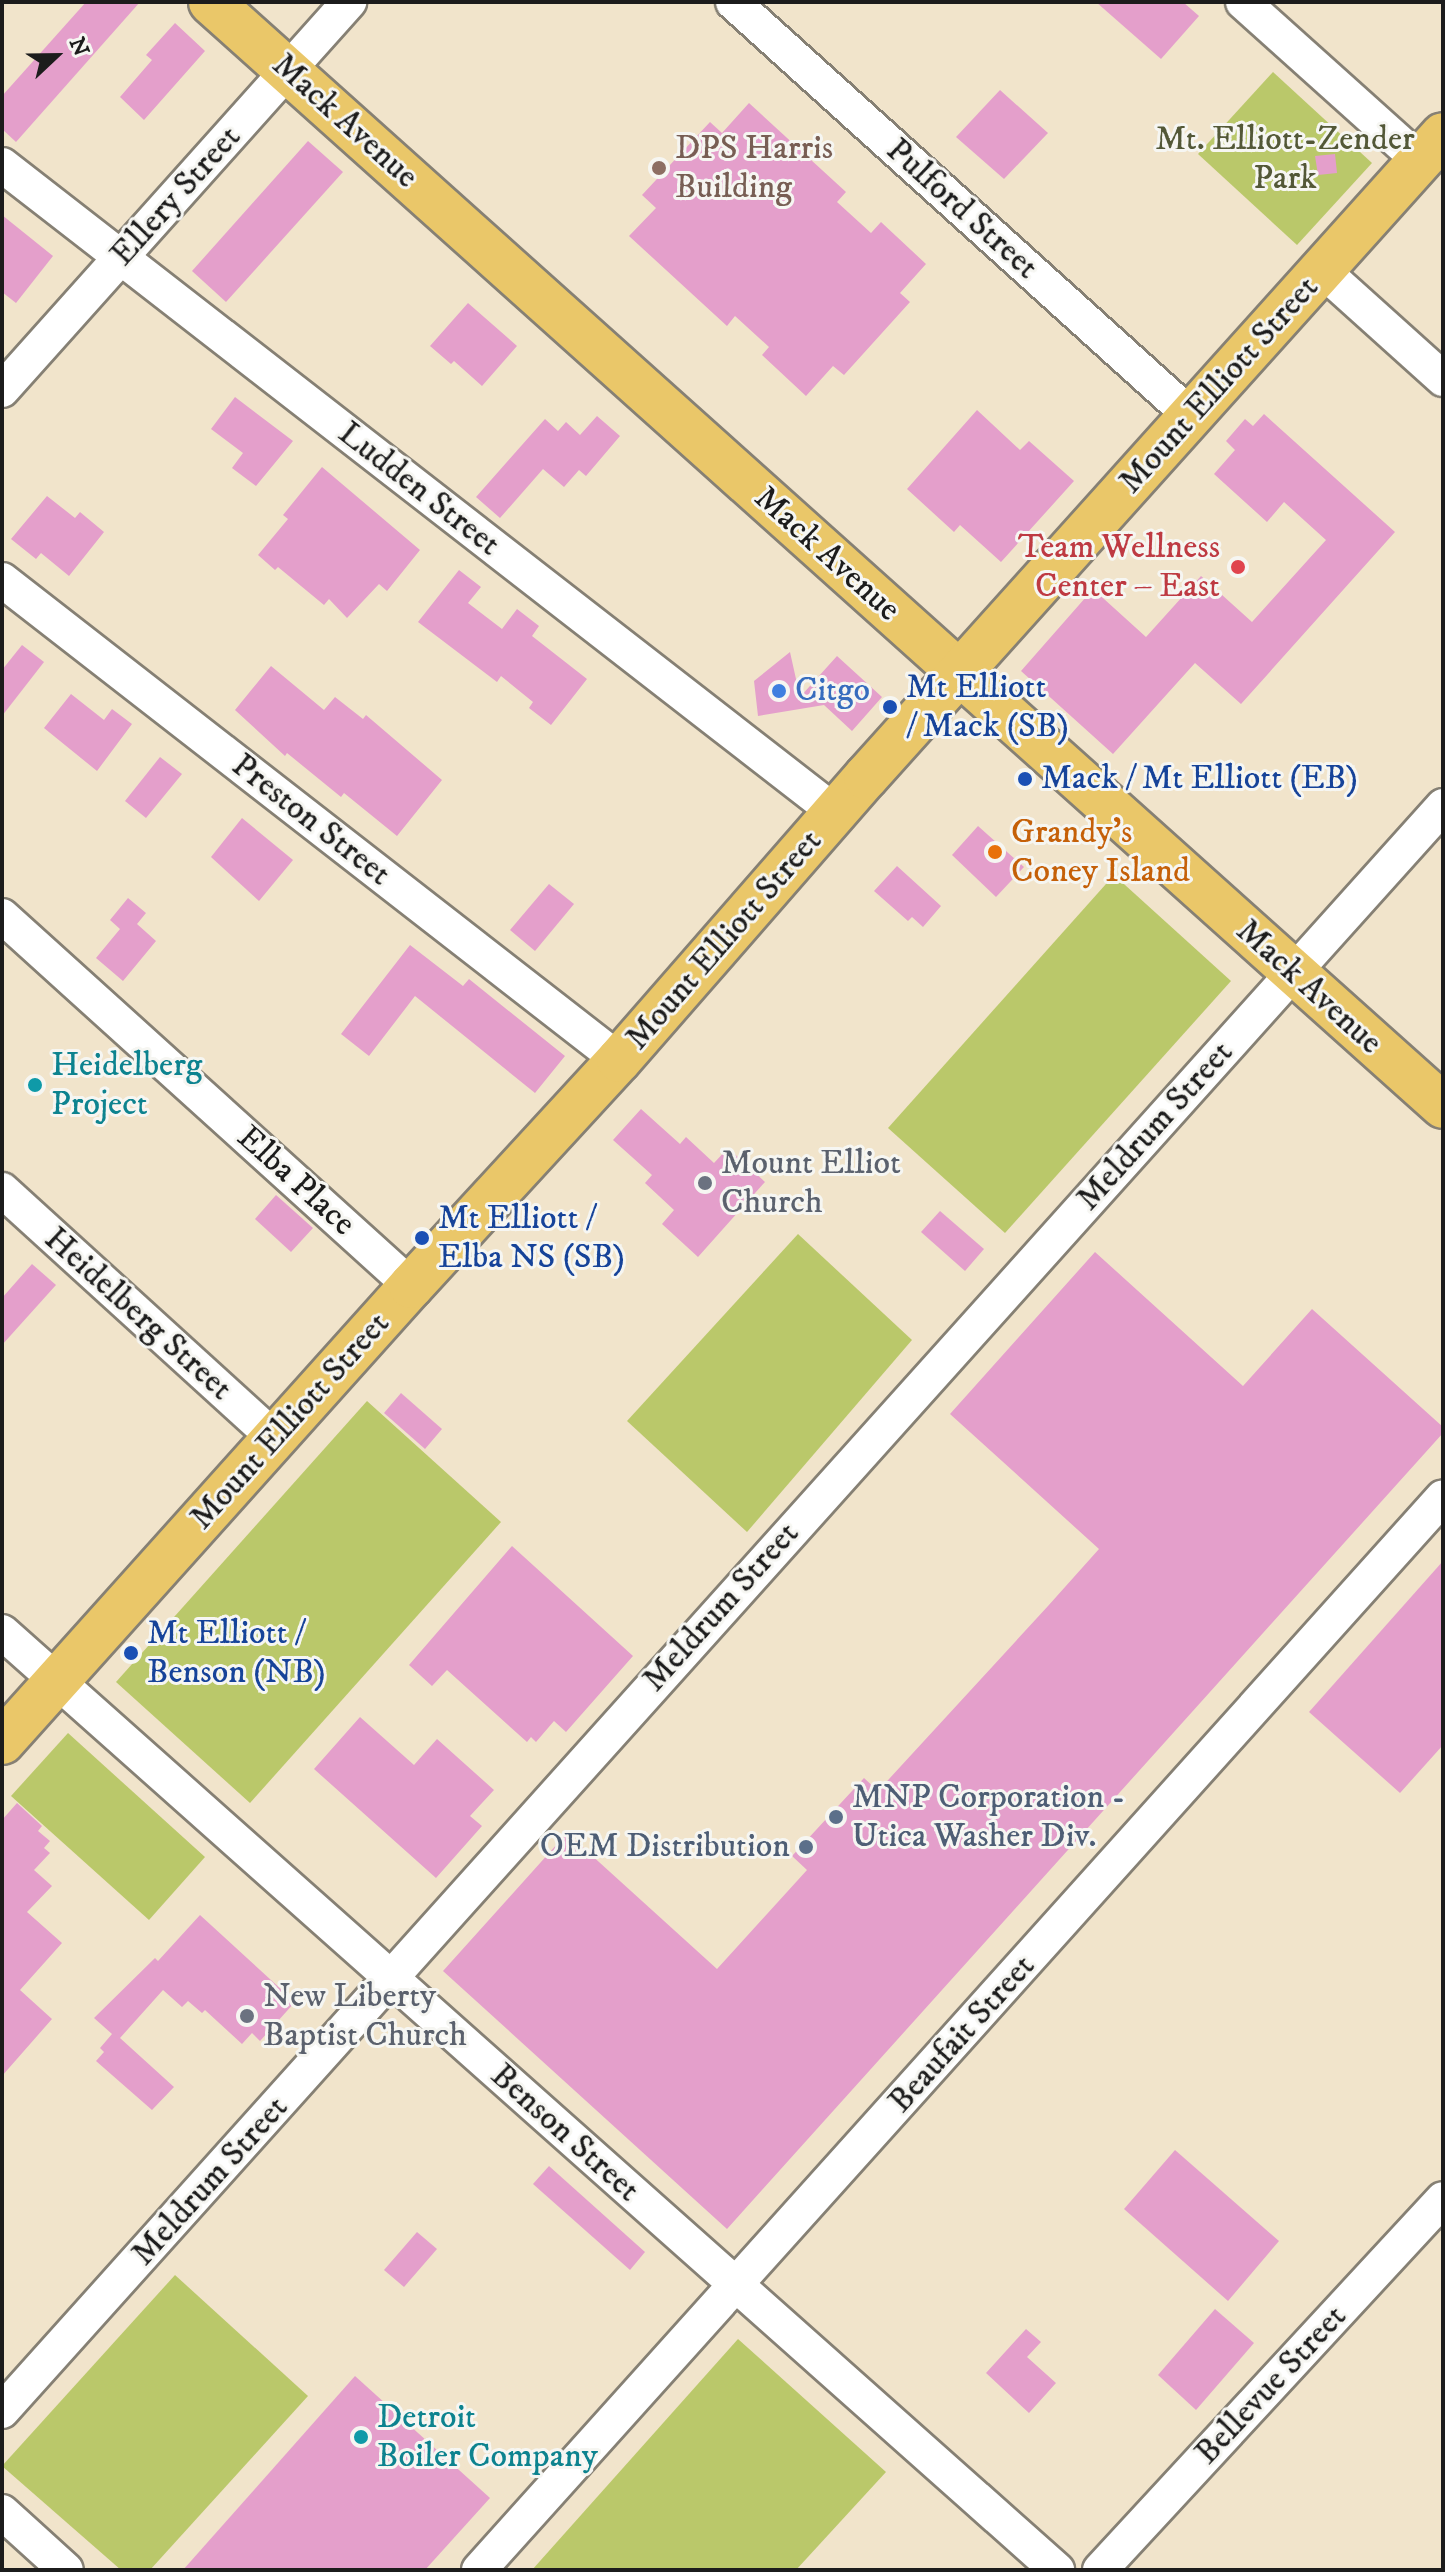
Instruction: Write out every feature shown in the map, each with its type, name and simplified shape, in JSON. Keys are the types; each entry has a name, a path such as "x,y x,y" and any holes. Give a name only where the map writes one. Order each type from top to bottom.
{"main road":[{"name":"Mack Avenue","path":"211,2 1443,1106"},
{"name":"Mount Elliott Street","path":"2,1742 411,1286 619,1060 835,812 1432,148"}],"street":[{"name":"Ellery Street","path":"2,390 349,2"},
{"name":"Pulford Street","path":"733,2 1191,416"},
{"path":"1243,2 1432,148"},
{"name":"Ludden Street","path":"2,165 835,812"},
{"path":"1322,270 1443,379"},
{"name":"Preston Street","path":"2,580 619,1060"},
{"name":"Meldrum Street","path":"2,2411 1443,806"},
{"name":"Elba Place","path":"2,916 411,1286"},
{"name":"Heidelberg Street","path":"2,1190 275,1438"},
{"name":"Beaufait Street","path":"479,2570 1443,1497"},
{"name":"Benson Street","path":"2,1632 1057,2570"},
{"name":"Bellevue Street","path":"1100,2570 1443,2199"},
{"path":"2,2512 66,2570"}],"green space":[{"name":"Mt. Elliott-Zender Park","path":"1273,72 1372,163 1297,245 1198,154"},
{"path":"1114,875 1231,981 1005,1233 888,1128"},
{"path":"798,1234 912,1340 747,1532 627,1421"},
{"path":"367,1401 501,1522 250,1803 116,1682"},
{"path":"68,1733 205,1857 149,1920 11,1796"},
{"path":"175,2275 308,2396 150,2570 121,2570 2,2466"},
{"path":"738,2339 886,2472 796,2570 532,2570"}],"building":[{"path":"86,2 140,2 16,142 2,129 2,96"},
{"path":"1096,2 1183,2 1199,16 1161,59"},
{"path":"175,23 205,51 144,120 120,97 152,60 146,55"},
{"path":"1000,90 1048,133 1004,179 956,137"},
{"path":"749,103 846,192 837,202 871,233 881,222 926,264 900,293 910,302 844,375 833,366 806,396 762,355 769,347 735,316 727,326 629,236 656,208 642,195 710,122 722,133"},
{"path":"308,141 343,172 226,302 192,271"},
{"path":"1335,154 1337,173 1318,175 1315,156"},
{"path":"2,215 53,256 16,303 2,292"},
{"path":"468,303 517,346 482,386 454,361 451,364 430,346"},
{"path":"235,397 293,441 256,486 232,468 243,453 211,429"},
{"path":"977,410 1020,450 1029,441 1074,481 1001,562 960,525 954,532 907,489"},
{"path":"1264,414 1395,532 1241,704 1195,663 1113,754 1021,671 1093,589 1146,637 1201,576 1252,622 1326,540 1284,502 1267,522 1214,474 1235,450 1226,441 1245,419 1253,426"},
{"path":"597,416 620,436 586,476 579,470 564,487 543,469 500,518 476,497 545,419 558,431 566,422 580,435"},
{"path":"322,467 420,550 387,591 379,584 347,618 329,599 324,605 278,567 275,570 258,555 288,519 283,515"},
{"path":"47,496 75,518 80,512 104,532 69,576 41,553 36,559 11,539"},
{"path":"459,570 481,587 468,603 502,629 517,609 539,626 532,636 587,679 551,725 529,708 533,702 501,676 497,682 418,622"},
{"path":"22,645 44,662 2,716 2,670"},
{"path":"790,652 800,697 837,656 882,697 852,731 824,705 758,716 754,681"},
{"path":"271,666 324,710 335,697 363,719 366,715 442,780 397,836 344,793 341,797 287,753 285,756 235,710"},
{"path":"71,694 104,720 112,709 132,724 97,771 44,728"},
{"path":"160,757 182,774 146,818 125,801"},
{"path":"242,818 293,860 259,901 211,857"},
{"path":"978,826 1024,867 996,897 952,855"},
{"path":"897,866 941,906 923,927 912,917 908,921 874,891"},
{"path":"549,884 574,904 535,951 510,930"},
{"path":"128,898 146,913 137,924 156,941 123,981 96,958 120,929 110,920"},
{"path":"410,945 463,986 469,979 565,1056 535,1093 415,996 369,1056 341,1034"},
{"name":"Mount Elliot Church","path":"641,1109 680,1144 686,1137 714,1163 728,1148 765,1182 698,1257 662,1224 674,1210 645,1183 652,1175 613,1140"},
{"path":"276,1195 313,1228 291,1252 255,1219"},
{"path":"940,1211 984,1249 965,1271 921,1232"},
{"path":"1095,1252 1243,1386 1312,1309 1443,1427 1443,1433 727,2229 443,1971 567,1833 717,1969 807,1870 792,1856 864,1778 878,1791 1048,1606 1099,1549 950,1414"},
{"path":"32,1264 56,1285 2,1345 2,1298"},
{"path":"401,1393 442,1429 425,1449 384,1413"},
{"path":"512,1546 633,1656 566,1732 554,1721 536,1742 531,1737 527,1742 447,1670 432,1686 409,1665"},
{"path":"1443,1561 1443,1745 1400,1793 1309,1712"},
{"path":"360,1717 414,1765 437,1739 494,1790 470,1816 482,1826 436,1878 314,1769"},
{"path":"17,1803 42,1826 38,1831 50,1841 44,1848 50,1853 34,1870 52,1886 27,1912 62,1943 20,1990 52,2019 2,2076 2,1820"},
{"name":"New Liberty Baptist Church","path":"200,1915 295,2002 260,2041 252,2033 242,2044 205,2010 202,2013 188,2001 182,2007 163,1990 120,2038 174,2087 152,2110 96,2061 104,2052 100,2048 112,2034 94,2018 155,1958 158,1961"},
{"path":"1175,2150 1279,2241 1228,2301 1124,2209"},
{"path":"549,2166 645,2252 630,2270 533,2184"},
{"path":"417,2232 437,2249 404,2287 384,2270"},
{"path":"1215,2309 1254,2343 1196,2410 1158,2375"},
{"path":"1026,2329 1041,2342 1027,2357 1056,2383 1029,2413 986,2373"},
{"name":"Detroit Boiler Company","path":"355,2376 490,2498 425,2570 183,2570"}],"place":[{"name":"DPS Harris Building","path":"659,168"},
{"name":"Team Wellness Center – East","path":"1238,567"},
{"name":"Citgo","path":"779,691"},
{"name":"Mt Elliott / Mack (SB)","path":"890,707"},
{"name":"Mack / Mt Elliott (EB)","path":"1025,779"},
{"name":"Grandy's Coney Island","path":"995,852"},
{"name":"Heidelberg Project","path":"35,1085"},
{"name":"Mount Elliot Church","path":"705,1183"},
{"name":"Mt Elliott / Elba NS (SB)","path":"422,1238"},
{"name":"Mt Elliott / Benson (NB)","path":"131,1653"},
{"name":"MNP Corporation - Utica Washer Div.","path":"836,1817"},
{"name":"OEM Distribution","path":"806,1847"},
{"name":"New Liberty Baptist Church","path":"247,2016"},
{"name":"Detroit Boiler Company","path":"361,2437"}]}
